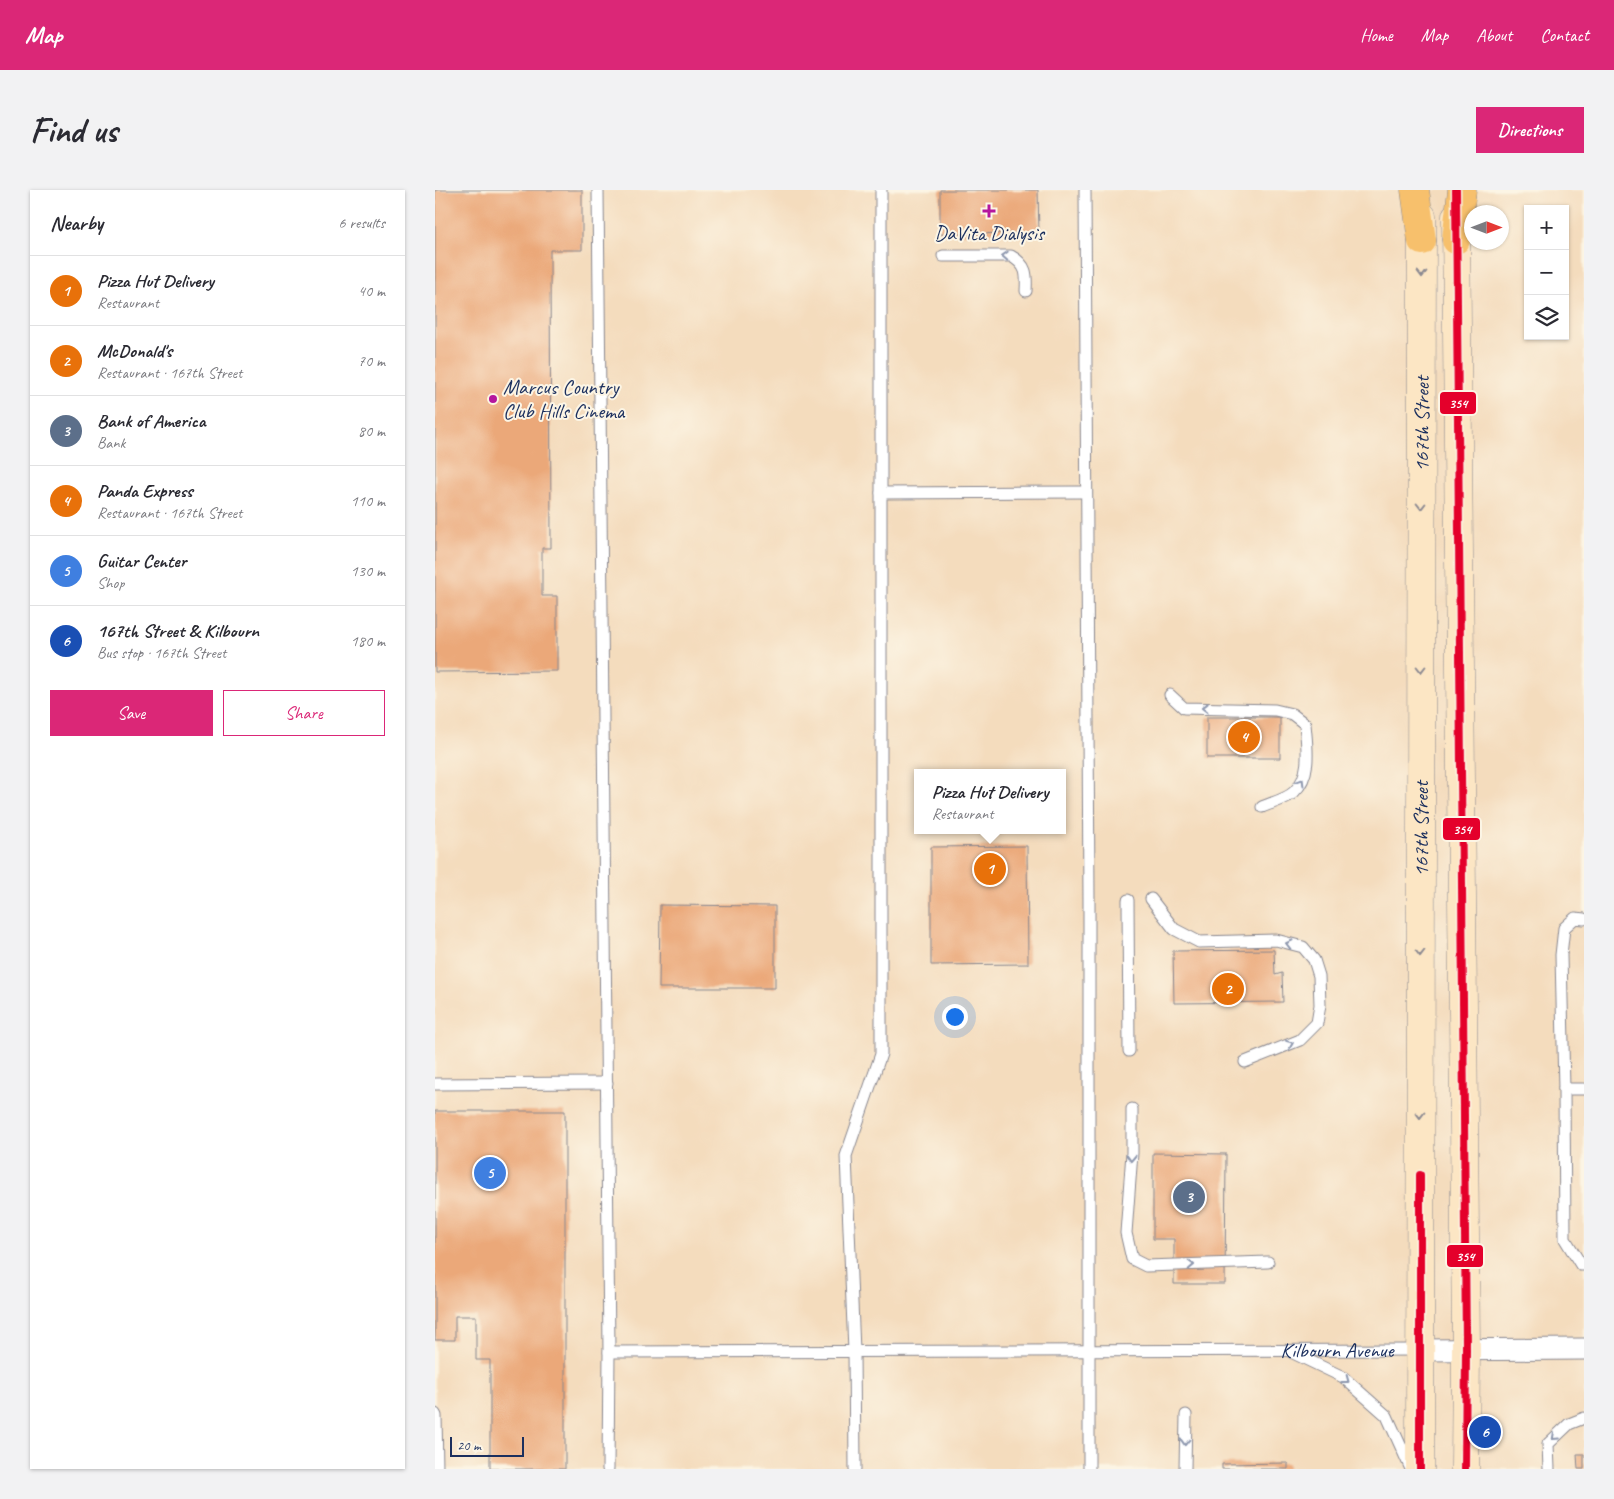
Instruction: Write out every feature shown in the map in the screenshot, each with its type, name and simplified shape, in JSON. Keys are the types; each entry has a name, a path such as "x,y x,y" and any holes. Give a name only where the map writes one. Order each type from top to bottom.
{"highway":[{"path":"1415,190 1422,241"},
{"path":"1456,240 1462,190"}],"main road":[{"name":"167th Street","path":"1420,1469 1422,190"},
{"name":"167th Street","path":"1455,190 1465,1469"}],"street":[{"name":"Kilbourn Avenue","path":"1420,1350 1584,1349"}],"lane":[{"path":"598,190 607,1083 608,1469"},
{"path":"855,1469 854,1351 846,1156 881,1054 881,190"},
{"path":"1085,190 1089,901 1089,1469"},
{"path":"943,256 1011,256 1018,260 1027,273 1025,291"},
{"path":"881,493 1086,492"},
{"path":"1169,695 1184,708 1275,710 1292,714 1305,724 1307,762 1305,778 1293,794 1262,807"},
{"path":"1128,900 1129,1051"},
{"path":"1151,900 1174,929 1199,942 1276,940 1303,947 1314,960 1319,976 1320,1005 1317,1023 1300,1040 1245,1062"},
{"path":"1584,918 1575,918 1564,928 1561,955 1565,1239 1581,1265 1584,1265"},
{"path":"435,1084 607,1083"},
{"path":"1564,1090 1584,1089"},
{"path":"1132,1109 1132,1153 1126,1233 1132,1259 1146,1266 1268,1262"},
{"path":"1287,1350 1343,1377 1387,1416 1411,1469"},
{"name":"Kilbourn Avenue","path":"609,1352 1420,1350"},
{"path":"435,1414 437,1416 437,1469"},
{"path":"1185,1469 1186,1416"},
{"path":"1549,1469 1548,1444 1569,1424 1584,1418"}],"building":[{"name":"Marcus Country Club Hills Cinema","path":"435,190 582,190 582,250 550,250 551,548 542,548 542,596 557,596 557,671 435,672"},
{"name":"DaVita Dialysis","path":"940,190 1038,190 1039,233 940,234"},
{"path":"1207,717 1280,717 1280,758 1207,758"},
{"path":"1027,846 1028,964 931,965 931,847"},
{"path":"660,905 775,906 775,988 659,988"},
{"path":"1274,950 1275,975 1282,973 1283,1002 1174,1003 1173,951"},
{"path":"435,1111 565,1111 565,1469 490,1469 490,1360 476,1360 476,1316 455,1316 455,1340 435,1340"},
{"path":"1153,1153 1226,1154 1225,1284 1174,1284 1174,1239 1153,1239"},
{"path":"1577,1454 1584,1454 1584,1469 1578,1469"},
{"path":"1288,1463 1288,1469 1222,1469 1222,1464"}],"transit line":[{"name":"354","path":"1456,190 1466,1349 1465,1469"},
{"name":"354","path":"1420,1175 1420,1469"}],"place":[{"name":"DaVita Dialysis","path":"989,211"},
{"name":"Marcus Country Club Hills Cinema","path":"493,399"},
{"name":"Panda Express","path":"1244,737"},
{"name":"Pizza Hut Delivery","path":"990,869"},
{"name":"McDonald's","path":"1228,989"},
{"name":"Guitar Center","path":"490,1173"},
{"name":"Bank of America","path":"1189,1197"},
{"name":"167th Street & Kilbourn","path":"1485,1432"}]}
